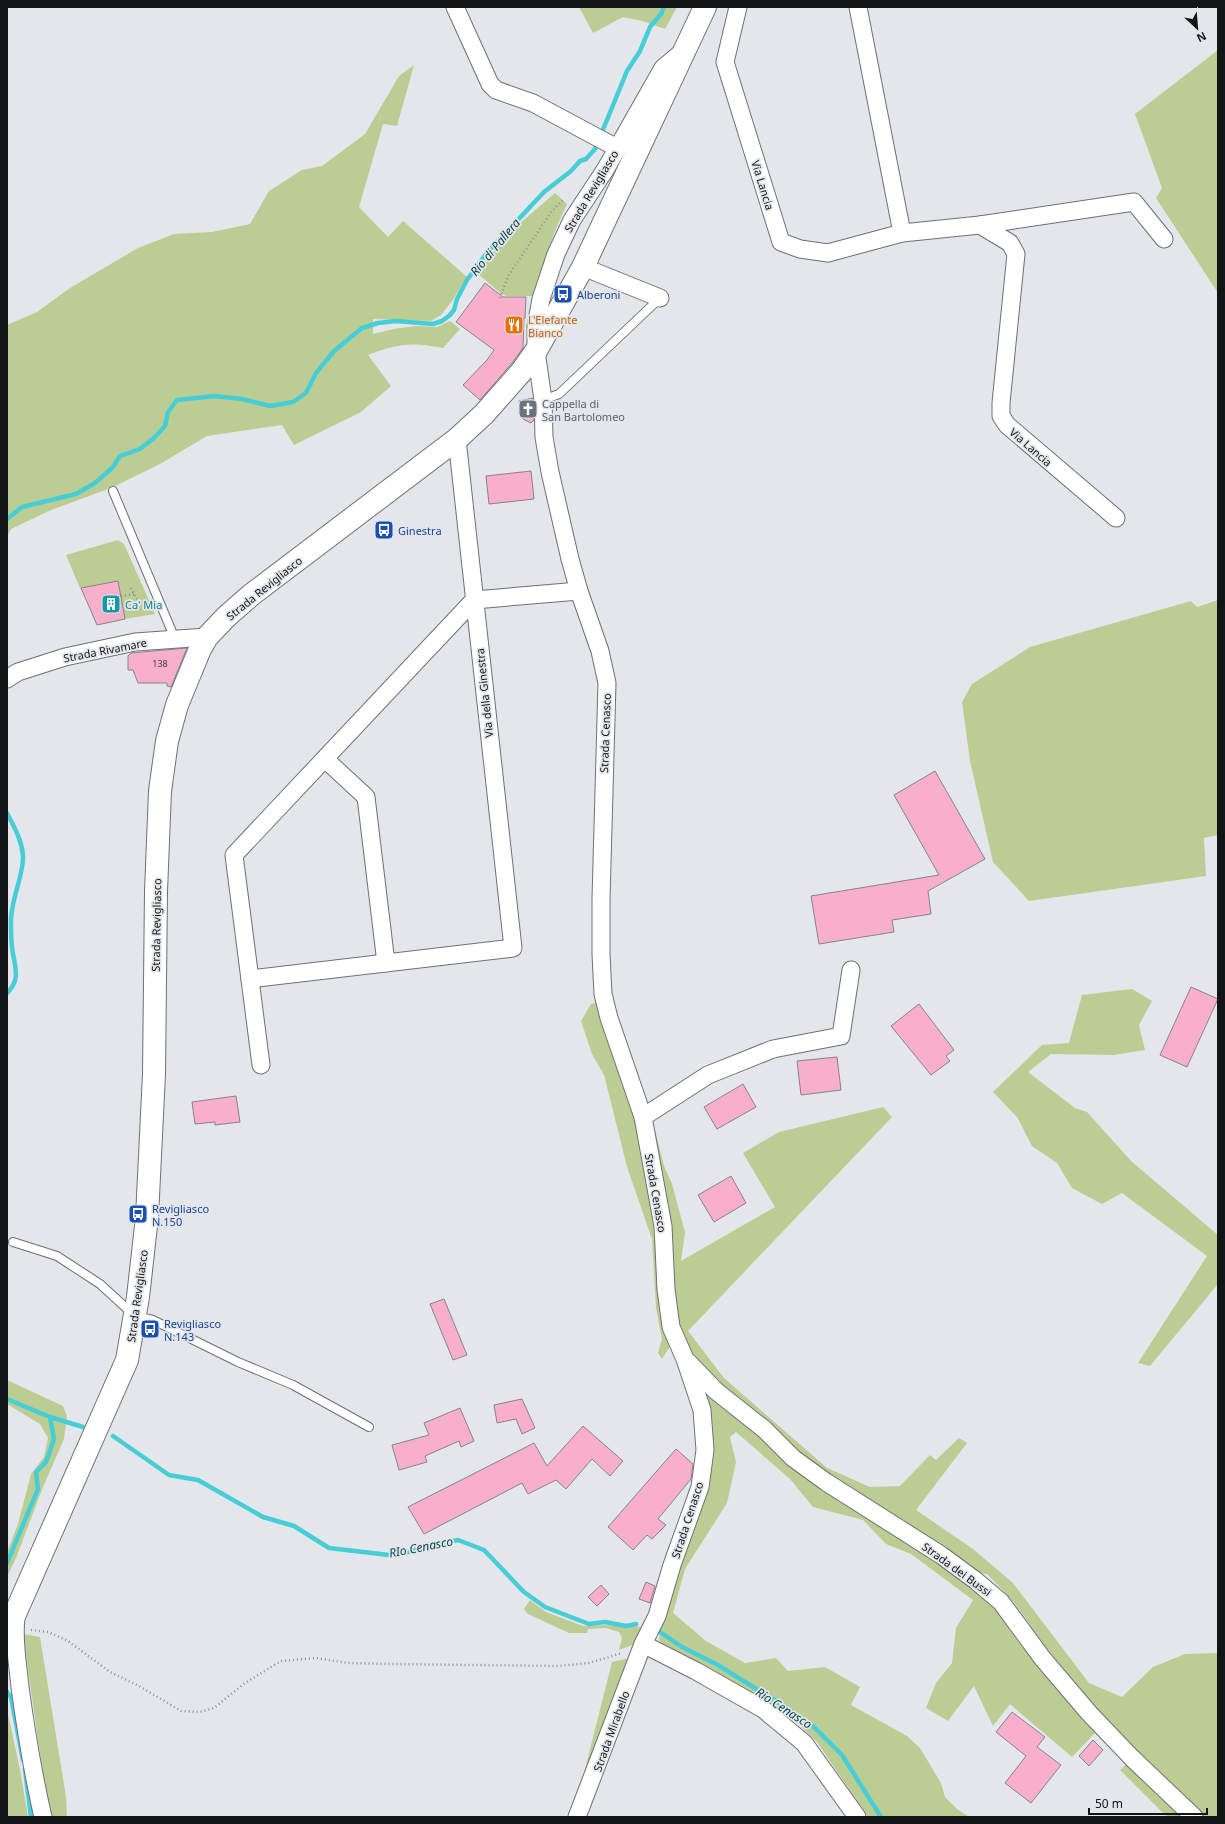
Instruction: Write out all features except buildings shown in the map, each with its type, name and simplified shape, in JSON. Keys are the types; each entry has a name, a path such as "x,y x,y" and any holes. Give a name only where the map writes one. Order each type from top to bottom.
{"street":[{"path":"455,7 490,84 496,90 534,103 605,142"},
{"name":"Strada Revigliasco","path":"10,1634 17,1610 128,1360 147,1217 153,1098 160,791 167,741 177,705 200,649 207,637 251,595 457,439 484,414 522,371 536,351 583,267 705,7"},
{"name":"Via Lancia","path":"738,7 725,62 780,242 800,249 828,252 902,233 980,225 1134,202 1164,239"},
{"path":"858,7 902,233"},
{"name":"Strada Revigliasco","path":"536,351 536,326 540,299 556,254 572,220 605,170 605,142 663,68 686,47"},
{"name":"Via Lancia","path":"980,225 1010,243 1016,254 1001,416 1007,425 1032,448 1116,518"},
{"path":"583,267 660,298"},
{"name":"Strada Cenasco","path":"536,351 543,400 544,437 579,591 600,651 607,683 601,900 601,954 604,994 609,1018 643,1117 663,1226 666,1289 671,1327 685,1360 702,1410 705,1450 700,1487 672,1565 657,1616 643,1644"},
{"name":"Via della Ginestra","path":"386,963 513,948 457,439"},
{"path":"261,1065 234,855 474,600 579,591"},
{"name":"Strada Rivamare","path":"7,679 18,672 65,657 135,642 207,637"},
{"path":"250,979 386,963 366,797 325,759"},
{"path":"643,1117 708,1075 773,1049 841,1036 851,970"},
{"name":"Strada dei Bussi","path":"685,1360 716,1391 764,1430 793,1458 826,1482 941,1555 975,1580 1001,1602 1043,1659 1089,1713 1132,1758 1194,1817"},
{"path":"10,1634 33,1773 43,1817"},
{"path":"643,1644 696,1671 763,1709 804,1743 857,1817"},
{"name":"Strada Mirabello","path":"578,1817 643,1644"}],"lane":[{"path":"543,400 559,394 660,298"},
{"path":"113,491 175,639"},
{"path":"13,1242 57,1256 100,1284 135,1316 154,1320 238,1362 293,1385 369,1427"}],"path":[{"path":"500,298 508,276 548,217 563,200"},
{"path":"131,588 136,598 149,606 154,607"},
{"path":"121,596 134,594"},
{"path":"10,1634 23,1634 32,1630 48,1632 68,1641 110,1672 138,1686 169,1705 181,1711 200,1712 214,1708 245,1682 281,1661 316,1658 348,1663 559,1666 589,1663 624,1652 643,1644"}],"green space":[{"path":"579,7 677,7 665,29 642,21 623,17 593,33"},
{"path":"1218,50 1218,293 1156,198 1162,188 1135,114"},
{"path":"414,65 397,126 383,124 359,207 388,237 403,221 467,277 441,315 431,321 373,319 373,334 393,329 416,326 437,327 450,321 460,329 443,348 413,344 388,348 368,355 391,386 361,412 294,445 282,425 207,436 160,464 111,488 51,510 11,529 7,537 7,325 37,312 70,288 138,248 174,234 212,232 250,224 269,191 302,170 322,166 365,134 399,76"},
{"path":"555,193 567,204 548,249 536,296 506,296 499,292 477,273 498,246 518,225"},
{"path":"118,540 124,544 155,614 125,619 118,581 80,588 66,555"},
{"path":"1218,600 1218,835 1204,838 1206,876 1029,901 993,862 970,761 962,702 972,684 1030,647 1191,601 1197,607"},
{"path":"1132,989 1152,1001 1139,1025 1145,1050 1114,1055 1051,1054 1028,1072 1075,1108 1087,1112 1131,1161 1218,1235 1218,1284 1150,1366 1138,1363 1207,1256 1122,1193 1102,1204 1072,1188 1057,1163 1032,1146 1017,1117 993,1092 1042,1045 1069,1043 1082,995"},
{"path":"599,1002 637,1120 660,1227 667,1327 670,1346 662,1359 658,1353 662,1339 656,1308 652,1239 627,1167 604,1075 592,1054 581,1021 591,1004"},
{"path":"883,1107 892,1117 688,1331 724,1378 827,1468 870,1487 900,1486 930,1455 936,1460 959,1438 967,1443 916,1510 973,1549 1013,1583 1089,1683 1122,1697 1153,1667 1185,1654 1218,1653 1218,1817 1201,1817 1132,1751 1049,1651 1013,1601 987,1574 979,1573 797,1455 720,1386 690,1351 677,1327 646,1123 653,1122 664,1166 672,1184 685,1232 681,1261 775,1207 743,1153 779,1132"},
{"path":"7,1380 63,1406 67,1416 64,1439 7,1577 7,1552 18,1524 31,1474 44,1457 48,1438 40,1424 7,1404"},
{"path":"700,1385 970,1583 997,1606 1097,1731 1072,1757 1010,1704 993,1726 974,1686 948,1721 926,1708 936,1683 952,1663 956,1628 973,1600 911,1554 886,1544 863,1520 813,1507 790,1479 736,1432 730,1437 736,1462 727,1503 685,1569 673,1613 706,1641 745,1663 776,1658 788,1671 825,1667 860,1687 851,1705 907,1736 920,1748 941,1783 945,1797 957,1809 969,1817 868,1817 817,1742 783,1709 673,1653 659,1640 661,1622 705,1490"},
{"path":"530,1600 546,1612 583,1626 636,1626 647,1629 640,1642 619,1650 622,1638 619,1632 606,1628 588,1629 587,1633 569,1633 528,1614 524,1609"},
{"path":"23,1634 40,1637 66,1797 67,1817 49,1817"},
{"path":"634,1657 569,1817 582,1781 612,1662"},
{"path":"7,1709 20,1770 28,1817 7,1817"},
{"path":"1130,1761 1188,1817 1167,1817 1120,1770"}],"waterway":[{"name":"Rio di Pallera","path":"7,519 22,507 76,494 95,483 113,467 120,456 140,449 154,438 165,426 168,412 177,400 214,396 242,399 270,406 293,402 306,393 316,373 334,351 362,328 378,323 396,321 433,324 442,321 450,315 454,310 457,299 467,280 486,254 544,192 571,171 580,161 586,159 595,149 627,71 640,51 650,27 661,14 664,7"},
{"name":"Rio di Pallera","path":"7,813 19,839 23,856 23,863 11,915 11,941 16,977 12,988 7,993"},
{"name":"Rio di Pallera","path":"7,1399 50,1417 54,1439 46,1462 36,1472 38,1489 7,1563"},
{"name":"Rio Cenasco","path":"50,1417 83,1427"},
{"name":"RIo Cenasco","path":"113,1436 169,1475 198,1480 263,1517 294,1526 329,1548 389,1555 406,1553 428,1545 458,1540 484,1550 524,1592 545,1607 589,1624 605,1622 626,1626 636,1624"},
{"name":"Rio Cenasco","path":"657,1630 682,1647 716,1664 781,1704 815,1728 842,1755 881,1817"},
{"name":"Rio di Pallera","path":"7,1692 11,1697 23,1760"},
{"name":"Rio di Pallera","path":"25,1769 31,1817"}],"place":[{"name":"Alberoni","path":"563,294"},
{"name":"L'Elefante Bianco","path":"514,325"},
{"name":"Cappella di San Bartolomeo","path":"528,409"},
{"name":"Ginestra","path":"384,530"},
{"name":"Ca' Mia","path":"111,604"},
{"name":"Revigliasco N.150","path":"138,1214"},
{"name":"Revigliasco N.143","path":"150,1329"}]}
